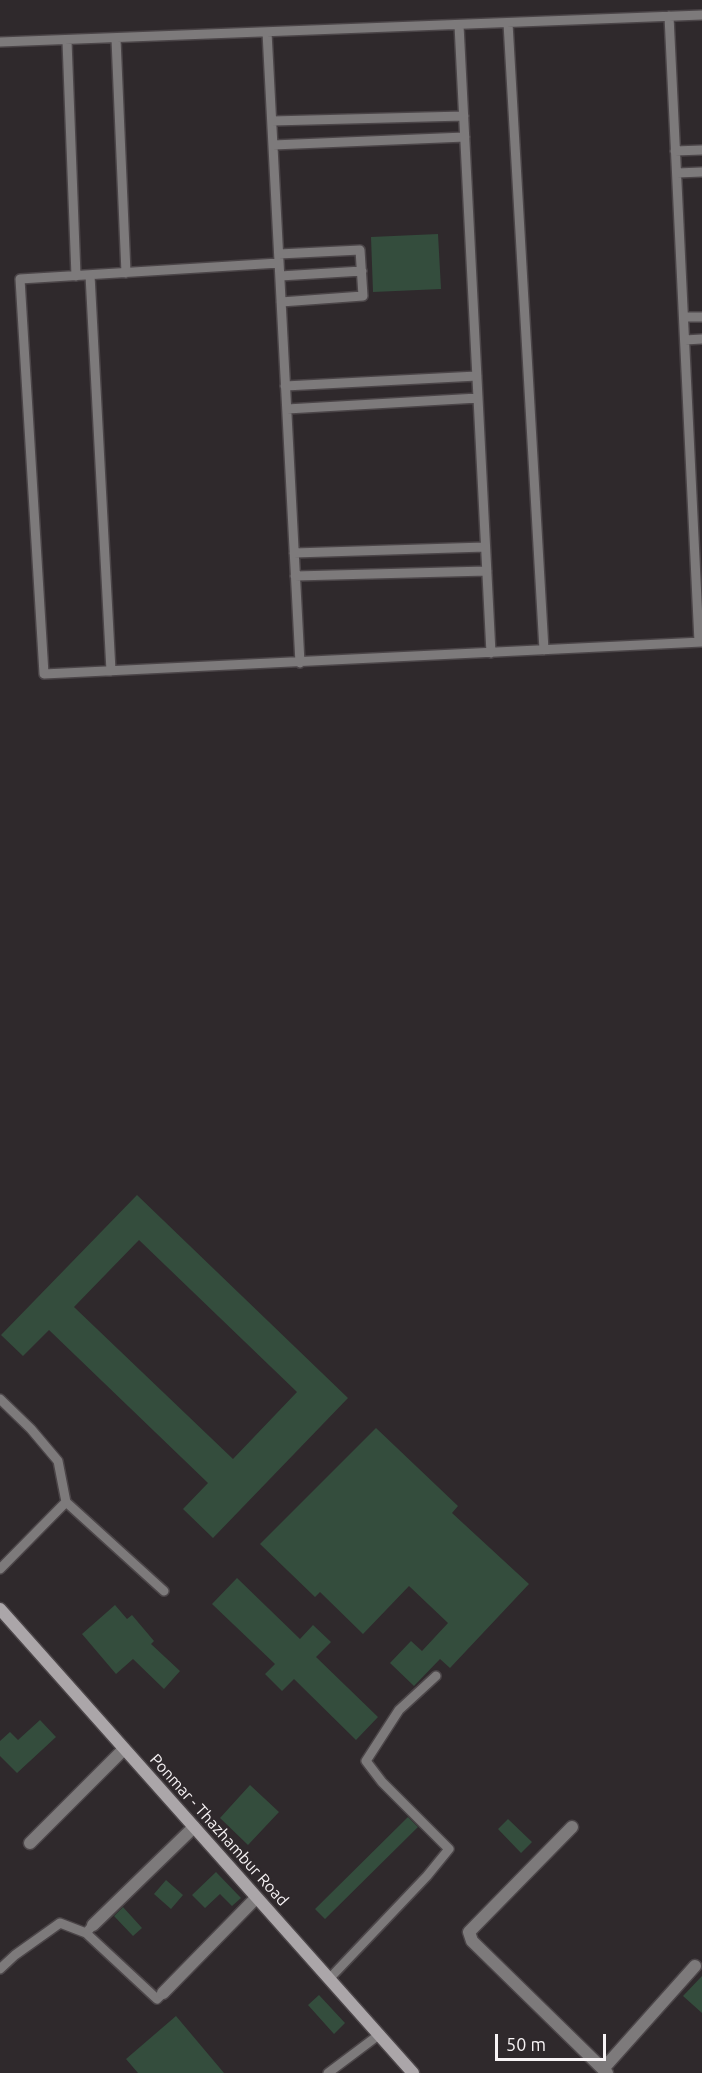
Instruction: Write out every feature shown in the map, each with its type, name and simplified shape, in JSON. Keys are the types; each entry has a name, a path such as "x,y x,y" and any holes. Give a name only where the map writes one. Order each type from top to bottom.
{"street":[{"name":"Ponmar - Thazhambur Road","path":"0,1609 413,2073"},
{"path":"30,1843 124,1749"},
{"path":"89,1929 194,1827"},
{"path":"572,1827 469,1932 472,1941 605,2071 695,1966"},
{"path":"163,1993 256,1898"}],"lane":[{"path":"0,42 702,15"},
{"path":"281,302 363,296 360,250 126,273 21,279 44,675 701,642 669,16"},
{"path":"508,23 544,650"},
{"path":"459,25 491,653"},
{"path":"267,32 300,663"},
{"path":"116,39 126,273"},
{"path":"67,40 76,276"},
{"path":"272,122 464,116"},
{"path":"273,145 465,137"},
{"path":"675,151 702,150"},
{"path":"677,173 702,172"},
{"path":"280,276 362,271"},
{"path":"90,275 111,672"},
{"path":"684,317 702,317"},
{"path":"685,340 702,339"},
{"path":"285,386 477,376"},
{"path":"287,409 478,398"},
{"path":"294,553 486,547"},
{"path":"296,576 487,571"},
{"path":"0,1399 31,1429 58,1461 66,1502 164,1591"},
{"path":"0,1569 66,1502"},
{"path":"329,1979 427,1876 449,1849 382,1782 366,1761 399,1710 436,1676"},
{"path":"0,1969 60,1923 89,1929 157,1999 163,1993"},
{"path":"328,2073 380,2034"}],"building":[{"path":"438,234 441,289 373,292 371,237"},
{"path":"137,1195 348,1398 213,1538 183,1509 208,1483 49,1330 23,1356 1,1335","holes":["139,1240 297,1392 233,1459 74,1307"]},
{"path":"376,1428 458,1506 452,1513 529,1584 450,1668 440,1659 414,1686 390,1663 411,1641 422,1651 448,1623 409,1586 363,1634 320,1592 315,1597 260,1544"},
{"path":"237,1578 300,1639 313,1625 331,1642 316,1657 378,1717 356,1740 294,1679 282,1691 265,1674 275,1664 212,1604"},
{"path":"115,1605 127,1619 132,1615 154,1641 151,1644 180,1671 164,1689 133,1659 116,1674 82,1634"},
{"path":"40,1720 56,1737 17,1773 0,1756 0,1741 10,1732 18,1740"},
{"path":"250,1785 279,1812 248,1845 220,1818"},
{"path":"408,1817 418,1827 325,1919 315,1909"},
{"path":"508,1819 532,1842 521,1853 498,1829"},
{"path":"216,1872 241,1898 232,1906 220,1894 205,1908 192,1895"},
{"path":"166,1880 183,1895 171,1909 154,1894"},
{"path":"123,1907 142,1928 133,1936 114,1916"},
{"path":"702,1976 702,2013 683,1996"},
{"path":"319,1995 345,2023 334,2034 308,2005"},
{"path":"176,2016 224,2073 138,2073 126,2059"}]}
